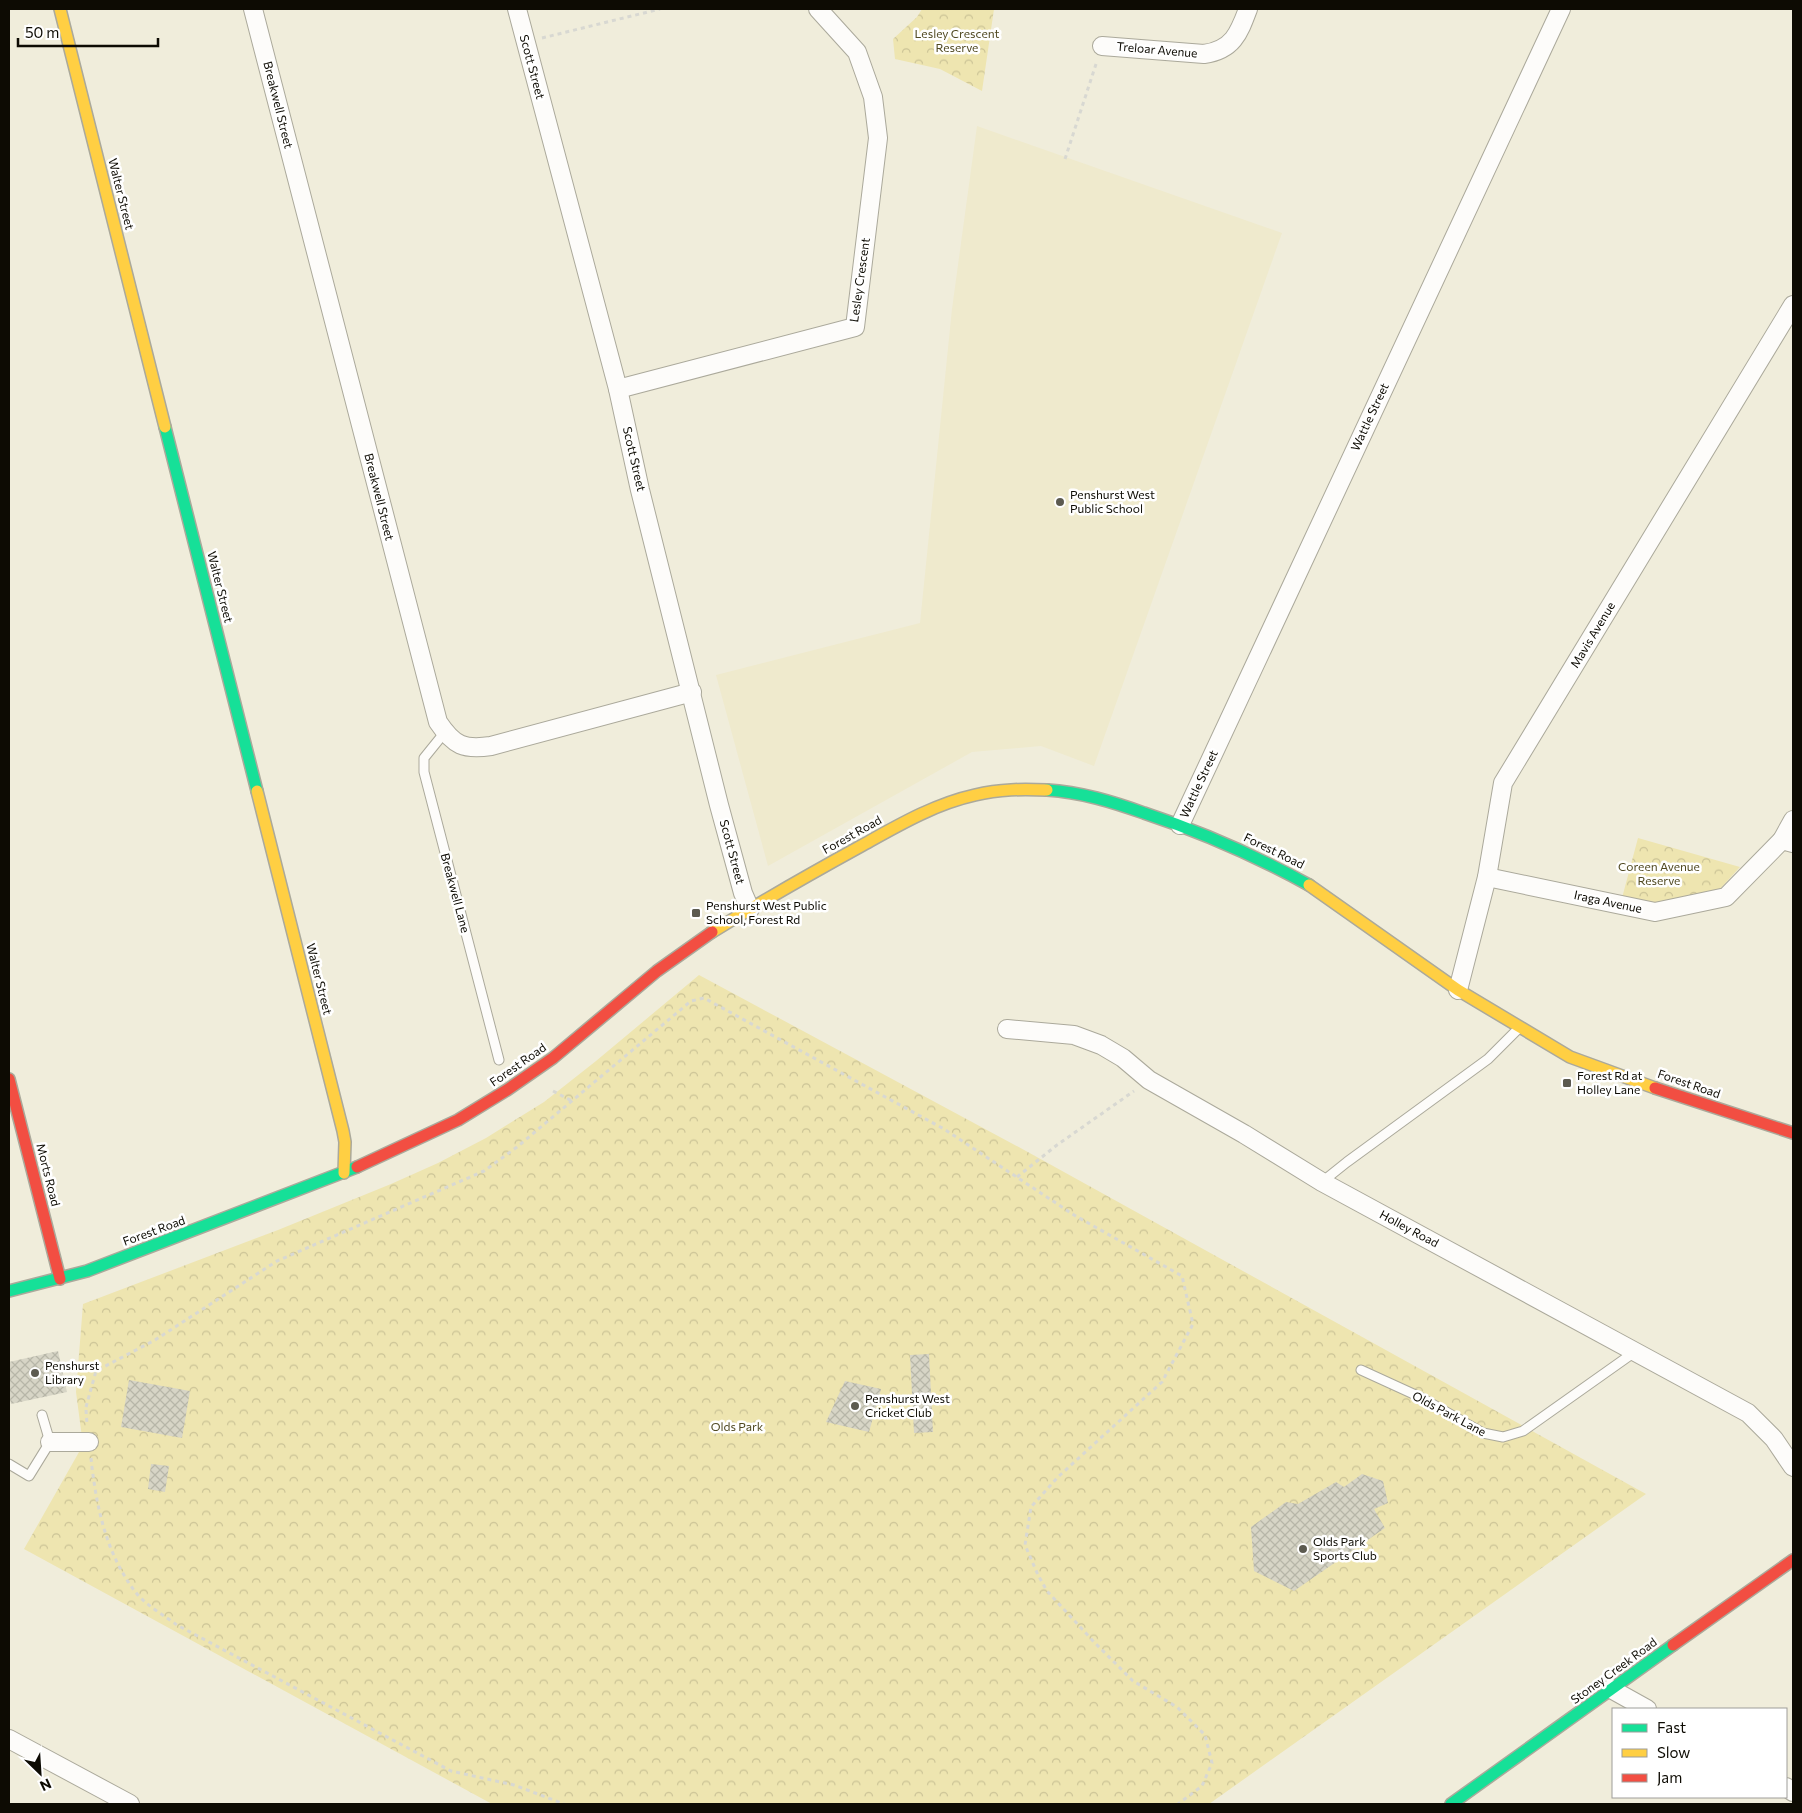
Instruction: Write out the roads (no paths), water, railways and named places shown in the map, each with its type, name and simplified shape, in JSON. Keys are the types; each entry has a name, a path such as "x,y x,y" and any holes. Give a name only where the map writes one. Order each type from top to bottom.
{"main road":[{"name":"Walter Street","path":"60,9 343,1131 345,1142 344,1173"},
{"name":"Forest Road","path":"9,1291 60,1279 176,1238 344,1173 458,1120 554,1058 657,971 688,948 750,909 908,820 942,805 974,795 1010,789 1063,792 1108,801 1180,825 1263,860 1293,874 1341,905 1458,990 1570,1057 1626,1078 1793,1133"},
{"name":"Morts Road","path":"9,1079 60,1279"},
{"name":"Forest Road","path":"1734,1114 1793,1125"},
{"name":"Stoney Creek Road","path":"1451,1804 1793,1560"}],"street":[{"name":"Breakwell Street","path":"253,9 435,714 445,732 458,744 467,748 491,746 692,692"},
{"name":"Scott Street","path":"517,9 618,389 640,490 722,814 743,893 750,909"},
{"name":"Lesley Crescent","path":"618,389 855,327 878,138 873,97 857,52 818,9"},
{"name":"Treloar Avenue","path":"1102,46 1211,53 1227,47 1234,39 1240,30 1248,9"},
{"name":"Wattle Street","path":"1180,825 1561,9"},
{"name":"Mavis Avenue","path":"1458,990 1487,877 1503,783 1793,305"},
{"name":"Iraga Avenue","path":"1487,877 1655,912 1726,897 1788,841 1793,820"},
{"name":"Holley Road","path":"1007,1029 1074,1035 1101,1045 1123,1058 1149,1080 1244,1134 1322,1182 1748,1413 1774,1439 1793,1467"},
{"path":"50,1442 89,1442"},
{"path":"1611,1689 1645,1708"},
{"path":"9,1739 130,1804"}],"lane":[{"name":"Breakwell Lane","path":"445,732 424,758 424,772 499,1060"},
{"path":"1322,1182 1488,1059 1519,1028"},
{"name":"Olds Park Lane","path":"1361,1370 1420,1397 1483,1433 1503,1437 1523,1431 1636,1351"},
{"path":"9,1464 29,1476 50,1442 42,1415"}],"place":[{"name":"Penshurst West Public School","path":"1060,502"},
{"name":"Penshurst West Public School, Forest Rd","path":"696,913"},
{"name":"Forest Rd at Holley Lane","path":"1567,1083"},
{"name":"Penshurst Library","path":"35,1373"},
{"name":"Penshurst West Cricket Club","path":"855,1406"},
{"name":"Olds Park Sports Club","path":"1303,1549"}],"park label":[{"name":"Lesley Crescent Reserve","path":"957,41"},
{"name":"Coreen Avenue Reserve","path":"1659,874"},
{"name":"Olds Park","path":"737,1427"}]}
